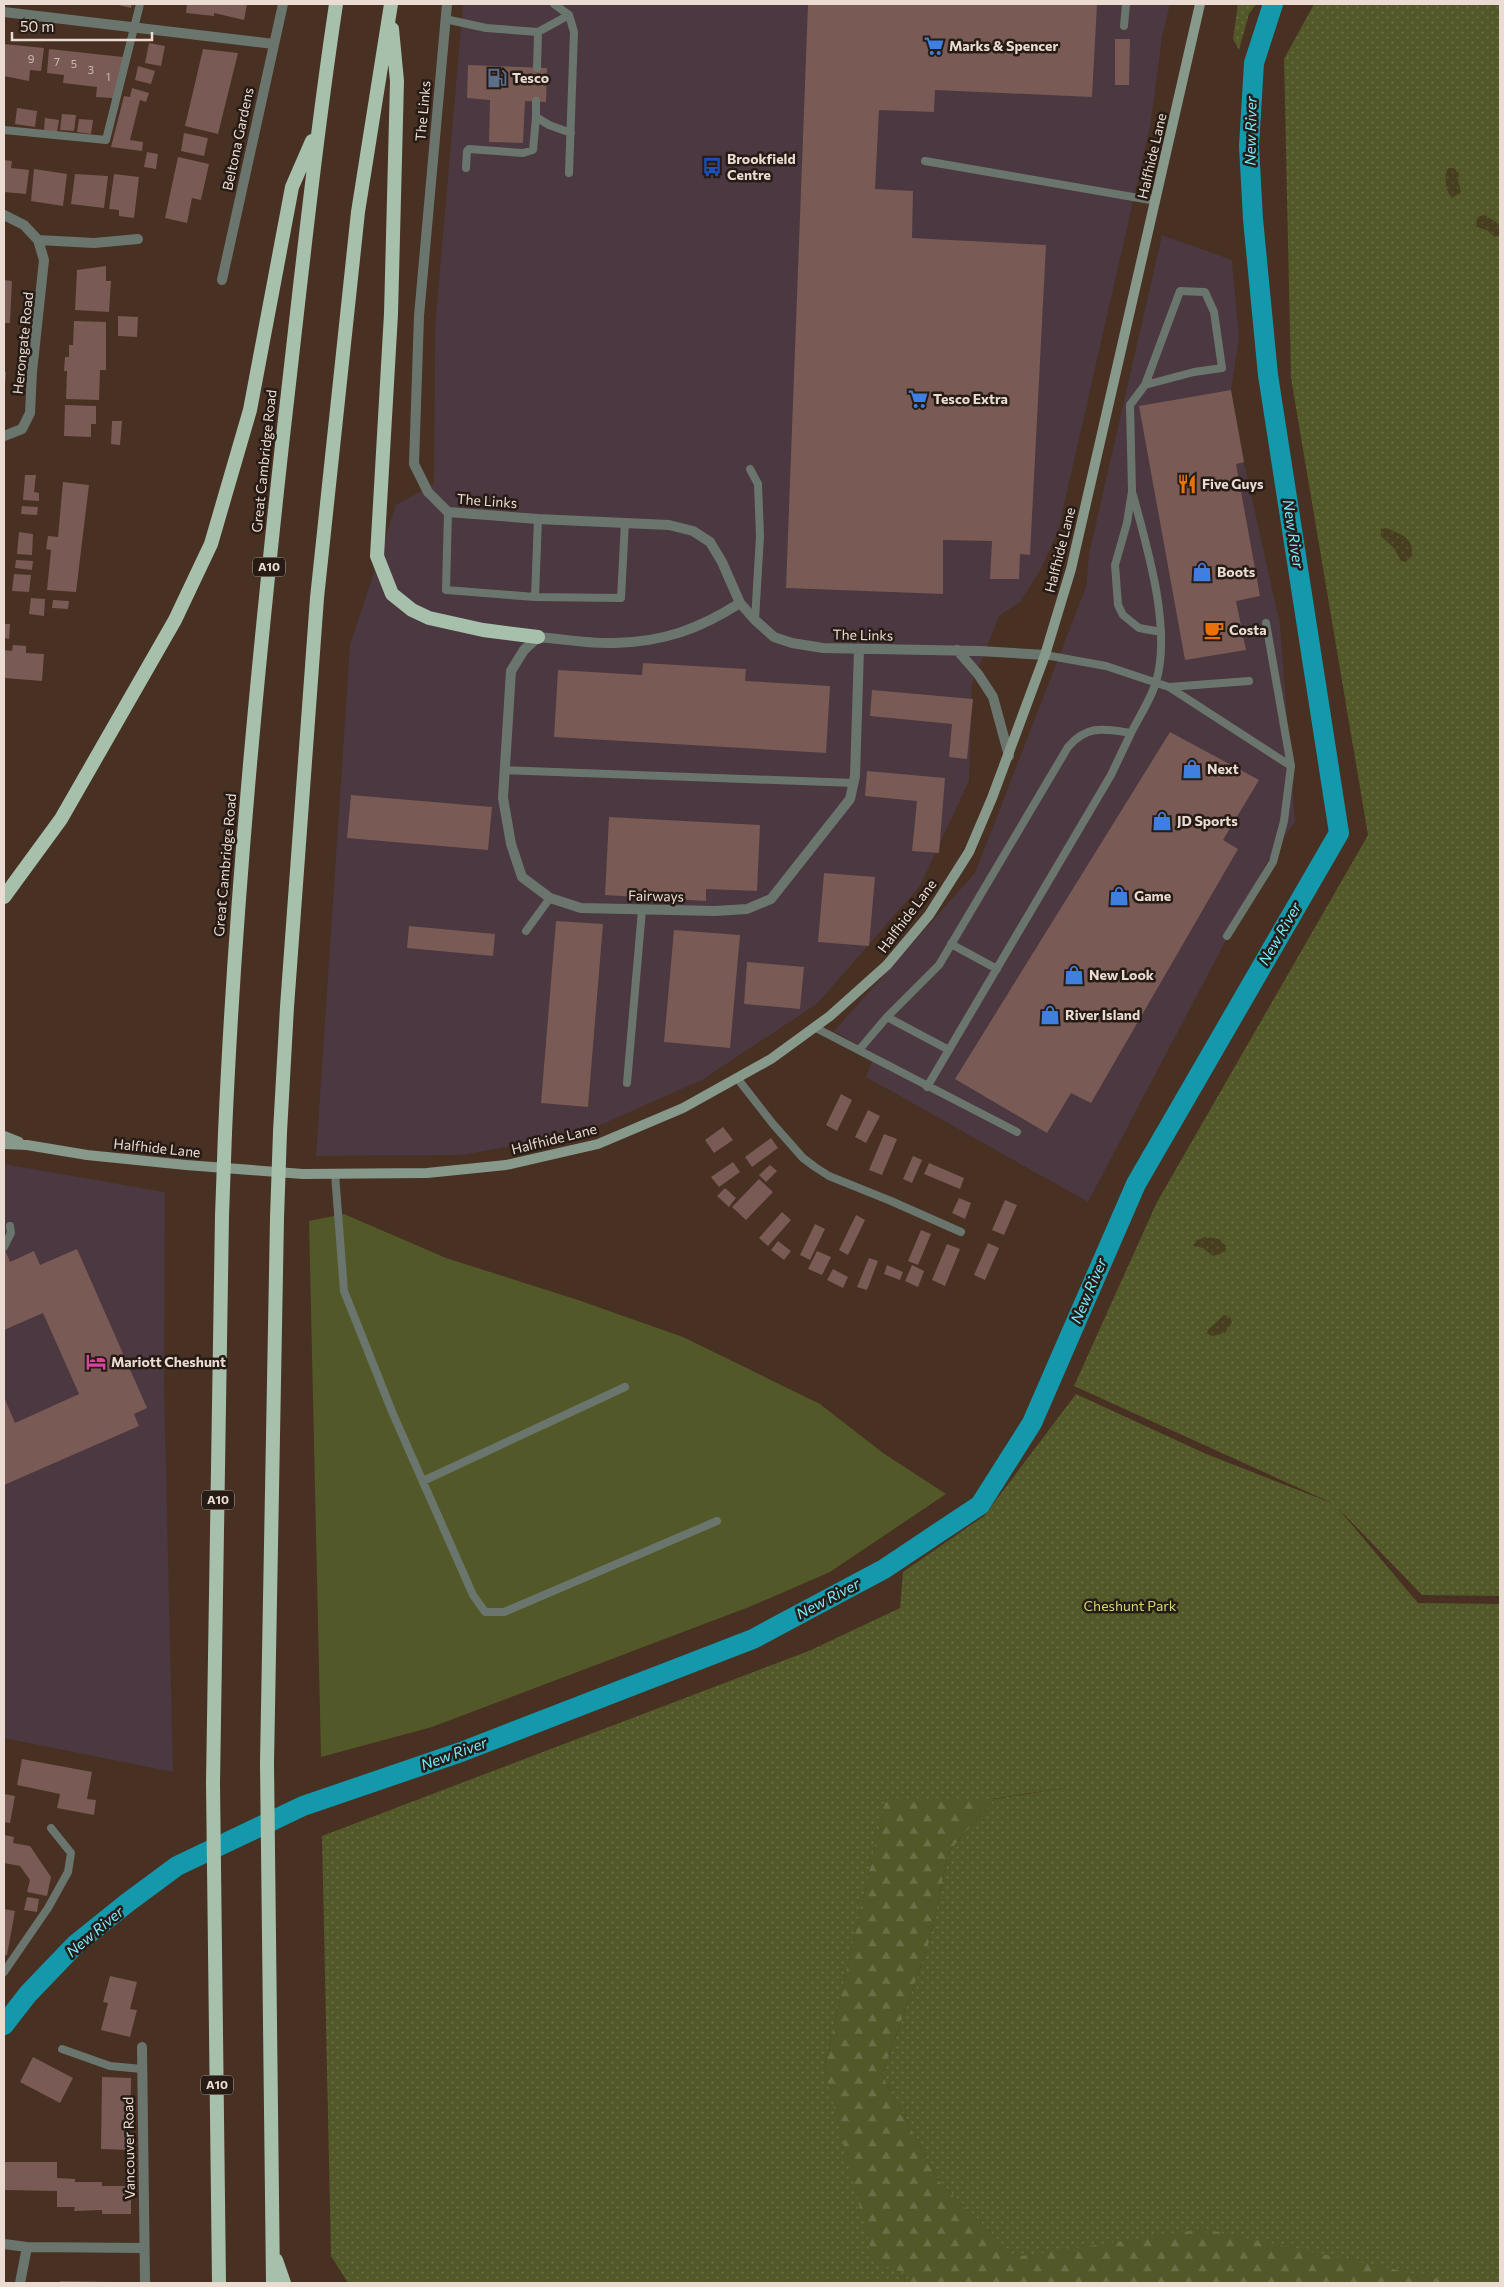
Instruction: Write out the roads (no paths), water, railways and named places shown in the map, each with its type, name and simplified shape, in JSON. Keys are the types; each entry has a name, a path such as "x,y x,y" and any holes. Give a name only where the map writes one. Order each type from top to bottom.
{"highway":[{"name":"Great Cambridge Road","path":"219,2283 213,1784 225,1133 239,886 266,595 318,126 336,4"},
{"path":"391,7 397,81 391,314 377,556 392,594 412,610 429,618 483,630 538,637"},
{"path":"273,2283 267,1763 280,1132 287,1007 317,598 358,212 391,7"},
{"path":"4,897 60,819 175,620 211,544 250,410 292,187 318,126"},
{"path":"272,2247 284,2283"}],"main road":[{"name":"Halfhide Lane","path":"4,1144 27,1145 87,1155 186,1165 303,1174 427,1173 506,1165 598,1144 683,1108 771,1059 830,1016 887,966 929,916 969,852 1009,756 1045,655 1071,569 1200,4"},
{"name":"Halfhide Lane","path":"4,1136 27,1145"}],"street":[{"name":"Beltona Gardens","path":"222,280 283,4"},
{"name":"The Links","path":"447,4 419,316 414,464 428,492 448,512 538,519 669,525 693,531 710,542 722,562 740,603 755,620 774,637 792,643 823,648 859,650 957,650 1045,655"},
{"path":"4,12 16,9 134,28 274,44"},
{"path":"4,215 24,225 38,240 94,242 138,240"},
{"name":"Herongate Road","path":"4,436 22,429 30,413 32,372 44,260 38,240"},
{"path":"538,637 613,644 659,640 709,622 740,603"},
{"name":"Fairways","path":"538,637 524,650 511,671 503,798 511,844 522,877 550,898 581,908 715,911 747,909 771,899 845,808 850,799 854,783 859,650"},
{"path":"957,650 978,674 993,697 1009,756"},
{"name":"Vancouver Road","path":"142,2046 145,2283"},
{"path":"4,2244 27,2247 144,2248"},
{"path":"20,2283 27,2247"}],"lane":[{"path":"4,130 106,140 140,4"},
{"path":"554,4 568,16 574,32 569,173"},
{"path":"1124,26 1126,4"},
{"path":"446,19 486,28 538,32 568,16"},
{"path":"537,68 538,32"},
{"path":"466,168 467,151 469,149 523,153 533,150 536,101"},
{"path":"536,117 549,125 571,132"},
{"path":"926,161 1156,201"},
{"path":"1145,385 1194,372 1222,368 1214,312 1205,292 1180,291 1145,385 1130,404 1132,491 1127,524 1115,565 1118,606 1123,615 1139,628 1161,632"},
{"path":"750,468 758,484 760,527 755,620"},
{"path":"926,1087 1110,775 1156,683 1163,647 1151,570 1132,491"},
{"path":"448,512 446,590 535,597 621,598 626,522"},
{"path":"535,597 538,519"},
{"path":"1227,936 1273,862 1284,822 1291,766 1266,623"},
{"path":"1045,655 1106,666 1169,687 1291,766"},
{"path":"1169,687 1249,681"},
{"path":"859,1050 887,1017 939,965 1068,747 1077,736 1103,728 1131,733"},
{"path":"504,770 854,783"},
{"path":"526,931 550,898"},
{"path":"628,1083 642,910"},
{"path":"951,944 997,969"},
{"path":"887,1017 949,1050"},
{"path":"814,1027 926,1087 1017,1132"},
{"path":"737,1078 773,1124 804,1158 815,1167 829,1176 891,1200 961,1232"},
{"path":"334,1174 344,1290 393,1414 473,1595 485,1612 504,1612 717,1521"},
{"path":"4,1247 11,1233 10,1226"},
{"path":"423,1481 625,1387"},
{"path":"4,1972 48,1908 68,1872 71,1853 51,1828"},
{"path":"62,2049 110,2066 142,2069"}],"waterway":[{"name":"New River","path":"4,2025 28,1994 76,1944 177,1866 303,1806 461,1752 753,1639 884,1569 980,1505 1032,1423 1136,1184 1339,833 1268,375 1253,219 1249,146 1254,63 1273,4"}],"place":[{"name":"Marks & Spencer","path":"934,46"},
{"name":"Tesco","path":"497,78"},
{"name":"Brookfield Centre","path":"712,167"},
{"name":"Tesco Extra","path":"918,399"},
{"name":"Five Guys","path":"1187,484"},
{"name":"Boots","path":"1202,572"},
{"name":"Costa","path":"1214,630"},
{"name":"Next","path":"1192,769"},
{"name":"JD Sports","path":"1162,821"},
{"name":"Game","path":"1119,896"},
{"name":"New Look","path":"1074,975"},
{"name":"River Island","path":"1050,1015"},
{"name":"Mariott Cheshunt","path":"96,1362"}],"park label":[{"name":"Cheshunt Park","path":"1130,1606"}]}
